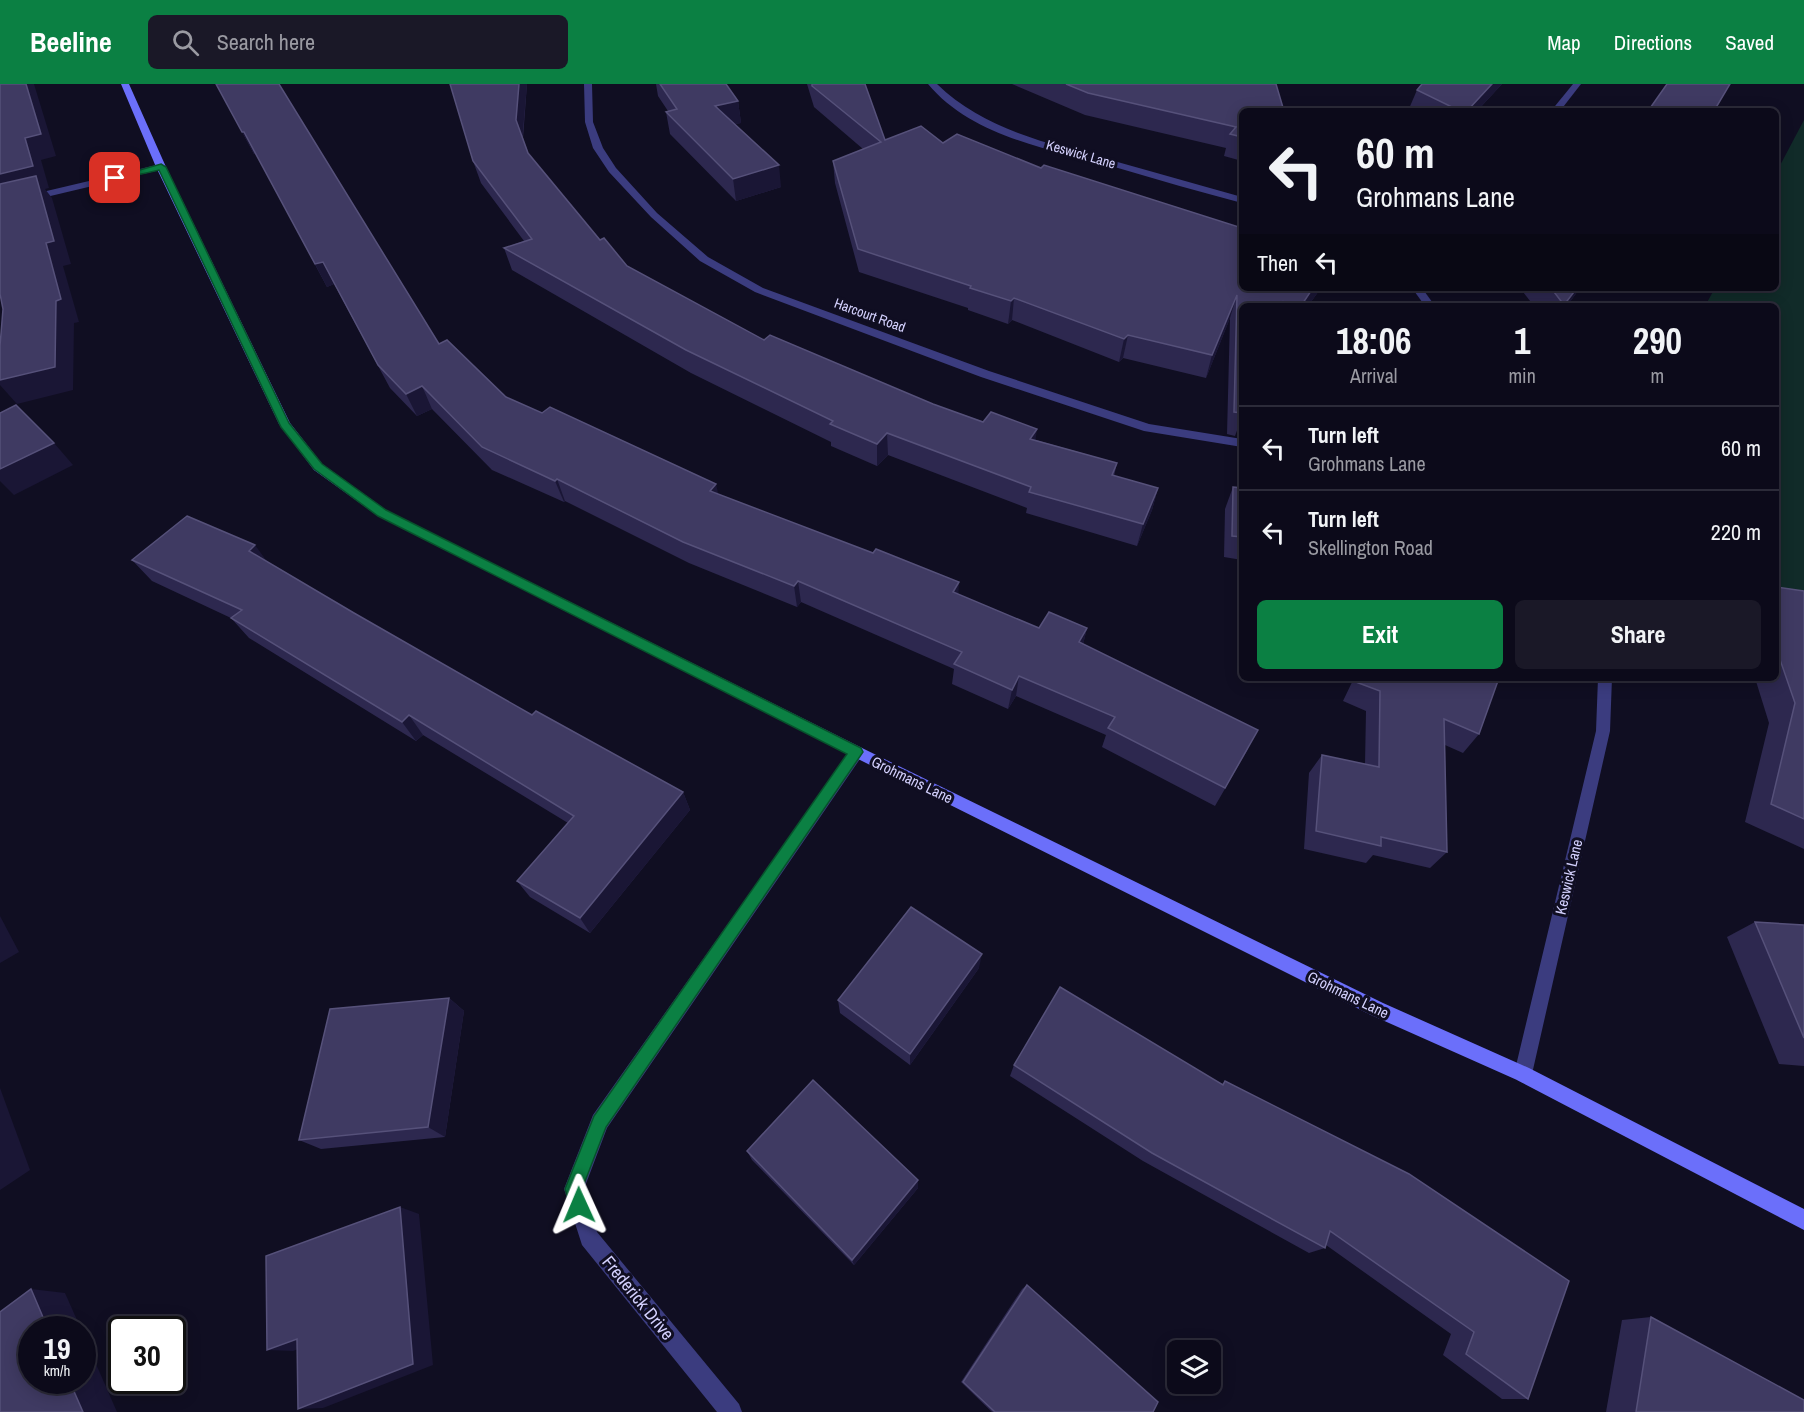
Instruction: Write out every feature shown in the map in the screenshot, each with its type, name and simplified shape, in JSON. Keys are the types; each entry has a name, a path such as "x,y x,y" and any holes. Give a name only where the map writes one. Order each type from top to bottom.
{"street":[{"name":"Grohmans Lane","path":"124,84 161,167 285,424 318,467 382,513 856,752 1377,1009 1523,1074 1804,1220"},
{"name":"Harcourt Road","path":"588,84 589,122 598,148 612,170 654,215 704,259 759,290 985,374 1148,428 1239,443"},
{"name":"Keswick Lane","path":"932,84 966,112 1001,129 1061,149 1239,199"},
{"path":"1558,108 1576,84"},
{"path":"0,205 161,167"},
{"name":"Keswick Lane","path":"1523,1074 1603,731 1605,681"},
{"name":"Frederick Drive","path":"731,1412 589,1238 574,1189 600,1122 856,752"}],"green space":[{"path":"1804,120 1804,607 1779,597 1779,303 1707,303 1713,291 1779,291 1779,167"}],"building":[{"path":"0,84 26,84 41,134 25,138 33,166 0,174"},
{"path":"216,84 279,84 439,344 447,340 506,397 542,413 550,407 716,484 710,491 873,553 876,549 959,582 953,592 1039,628 1049,612 1087,628 1079,642 1258,730 1225,788 1108,728 1115,717 1019,676 1012,690 954,664 962,652 798,581 794,586 683,542 557,479 555,481 482,447 422,386 406,394 378,365 323,262 315,264"},
{"path":"450,84 519,84 516,120 528,153 600,240 604,238 627,266 764,340 770,335 933,404 983,422 991,412 1037,429 1030,439 1117,463 1112,475 1158,488 1143,524 1029,492 1031,487 887,433 877,444 830,424 833,421 686,350 504,248 532,239 473,161"},
{"path":"660,84 726,84 738,101 715,106 779,165 733,179 666,112 677,109"},
{"path":"812,84 865,84 885,140 921,126 943,143 957,134 1041,168 1044,165 1239,227 1239,291 1311,291 1303,303 1239,303 1239,413 1234,412 1237,295 1212,355 1128,335 1124,339 1014,298 1011,301 858,249 833,161 881,142"},
{"path":"1066,84 1276,84 1283,108 1239,108 1239,136 1230,134 1236,127 1088,93"},
{"path":"1422,84 1492,84 1470,108 1454,108 1417,90"},
{"path":"1667,84 1730,84 1716,108 1650,108"},
{"path":"36,176 54,241 46,243 61,299 56,301 55,367 0,380 3,309 0,294 0,184"},
{"path":"1553,291 1575,291 1566,303 1562,303"},
{"path":"16,405 54,443 0,469 0,413"},
{"path":"1233,487 1239,488 1239,537 1232,536"},
{"path":"187,516 255,545 249,551 354,613 532,715 536,711 683,792 580,918 517,881 574,816 409,715 402,722 231,618 242,610 132,560"},
{"path":"1779,587 1804,591 1804,819 1771,804 1795,703 1779,657"},
{"path":"1498,681 1479,734 1444,719 1447,852 1381,837 1381,846 1316,831 1322,755 1379,767 1380,691 1356,682"},
{"path":"911,907 982,954 910,1054 838,1000"},
{"path":"1755,922 1804,925 1804,1038"},
{"path":"1060,987 1223,1085 1225,1081 1409,1174 1569,1281 1528,1399 1466,1354 1474,1332 1330,1231 1325,1248 1152,1153 1014,1065"},
{"path":"449,998 428,1127 299,1140 330,1009"},
{"path":"813,1080 918,1180 852,1260 747,1151"},
{"path":"400,1207 413,1364 298,1409 297,1339 267,1350 266,1256"},
{"path":"1027,1285 1158,1402 1153,1412 995,1412 963,1382"},
{"path":"31,1289 42,1316 18,1316 18,1394 75,1394 83,1412 0,1412 0,1312"},
{"path":"1651,1317 1804,1400 1804,1412 1636,1412"}],"route":[{"path":"115,178 161,167 285,424 318,467 382,513 856,752 600,1122 574,1189 579,1205"}]}
